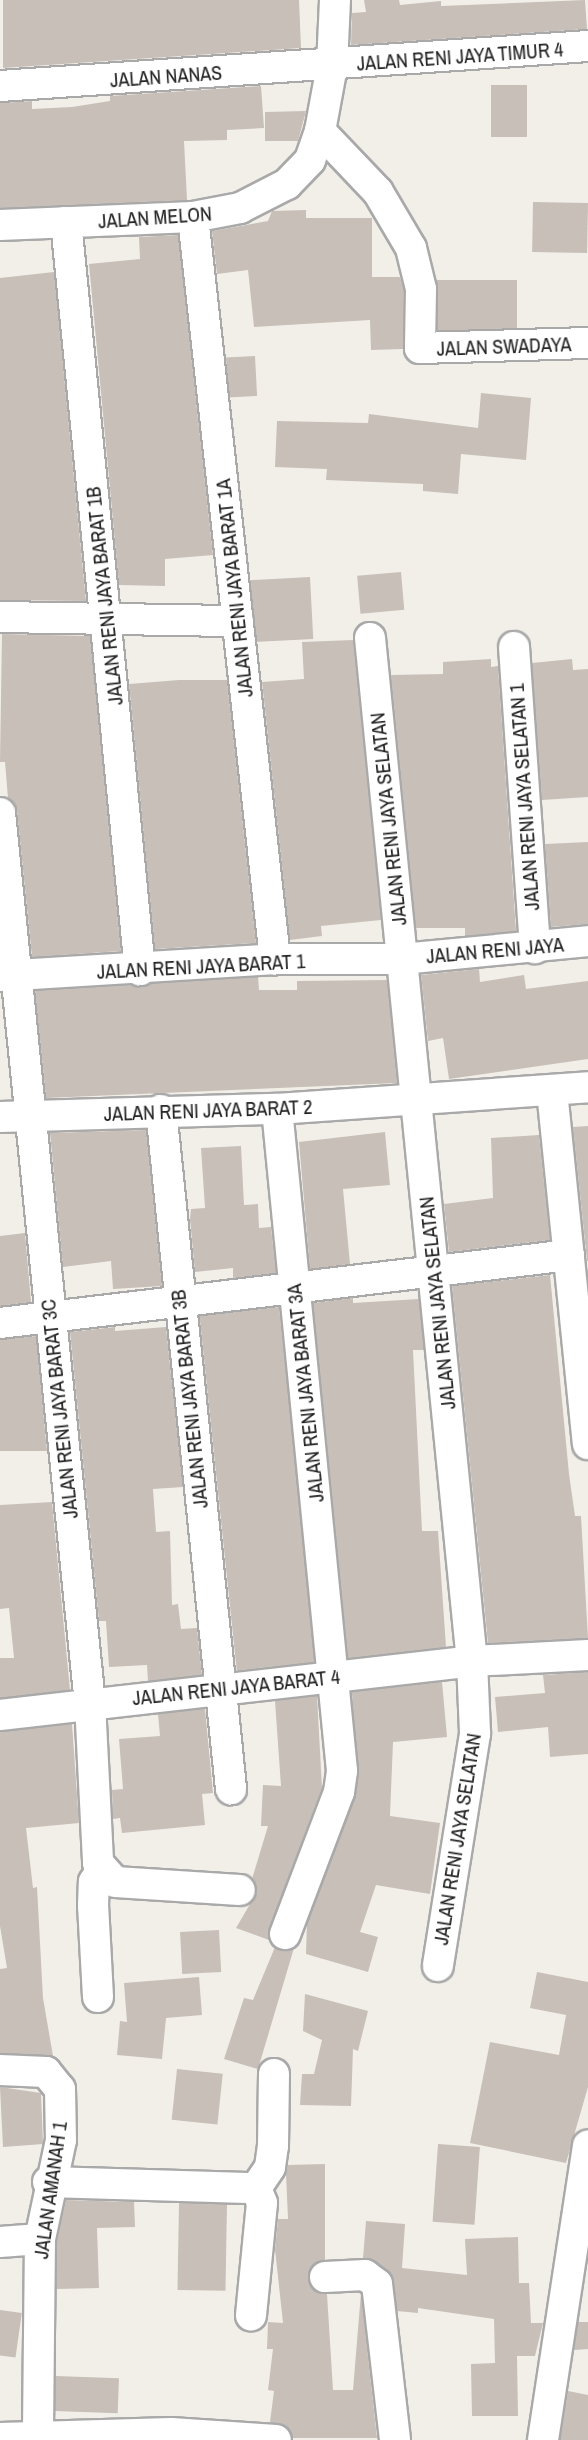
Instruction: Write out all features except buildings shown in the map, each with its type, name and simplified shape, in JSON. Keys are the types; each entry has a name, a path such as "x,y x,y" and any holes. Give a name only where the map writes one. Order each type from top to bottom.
{"street":[{"name":"JALAN MELON","path":"0,225 193,217 240,208 287,184 310,160 320,131 332,66 335,0"},
{"name":"JALAN RENI JAYA TIMUR 4","path":"332,66 588,46"},
{"name":"JALAN NANAS","path":"0,86 332,66"},
{"name":"JALAN SWADAYA","path":"320,131 378,192 411,248 421,289 420,348 588,343"},
{"name":"JALAN RENI JAYA BARAT 1A","path":"193,217 275,959"},
{"name":"JALAN RENI JAYA BARAT 1B","path":"66,222 107,618 140,970"},
{"path":"0,617 238,621"},
{"name":"JALAN RENI JAYA SELATAN","path":"370,638 435,1270 472,1661 475,1734 438,1966"},
{"name":"JALAN RENI JAYA SELATAN 1","path":"514,647 535,948"},
{"name":"JALAN RENI JAYA BARAT 3C","path":"0,813 13,1116 50,1317 90,1703 101,1871 94,1881 93,1906 98,1997"},
{"name":"JALAN RENI JAYA","path":"402,959 535,948 588,941"},
{"name":"JALAN RENI JAYA BARAT 1","path":"8,975 140,970 275,959 402,959"},
{"path":"416,1101 588,1087"},
{"path":"552,1091 588,1444"},
{"name":"JALAN RENI JAYA BARAT 2","path":"13,1116 161,1110 277,1109 416,1101"},
{"name":"JALAN RENI JAYA BARAT 3A","path":"277,1109 333,1677 341,1736 339,1792 285,1934"},
{"name":"JALAN RENI JAYA BARAT 3B","path":"161,1110 218,1689 231,1789"},
{"path":"0,1323 568,1255"},
{"name":"JALAN RENI JAYA BARAT 4","path":"0,1715 472,1661 588,1655"},
{"path":"101,1871 115,1882 240,1890"},
{"name":"JALAN AMANAH 1","path":"0,2070 46,2072 57,2079 60,2140 48,2182 40,2239 38,2433"},
{"path":"256,2188 270,2167 273,2146 274,2074"},
{"path":"543,2440 588,2145"},
{"path":"48,2182 256,2188"},
{"path":"251,2316 262,2204 256,2188"},
{"path":"0,2242 40,2239"},
{"path":"325,2277 365,2275 377,2284 395,2440"},
{"path":"0,2438 38,2433 214,2434 276,2440"}]}
